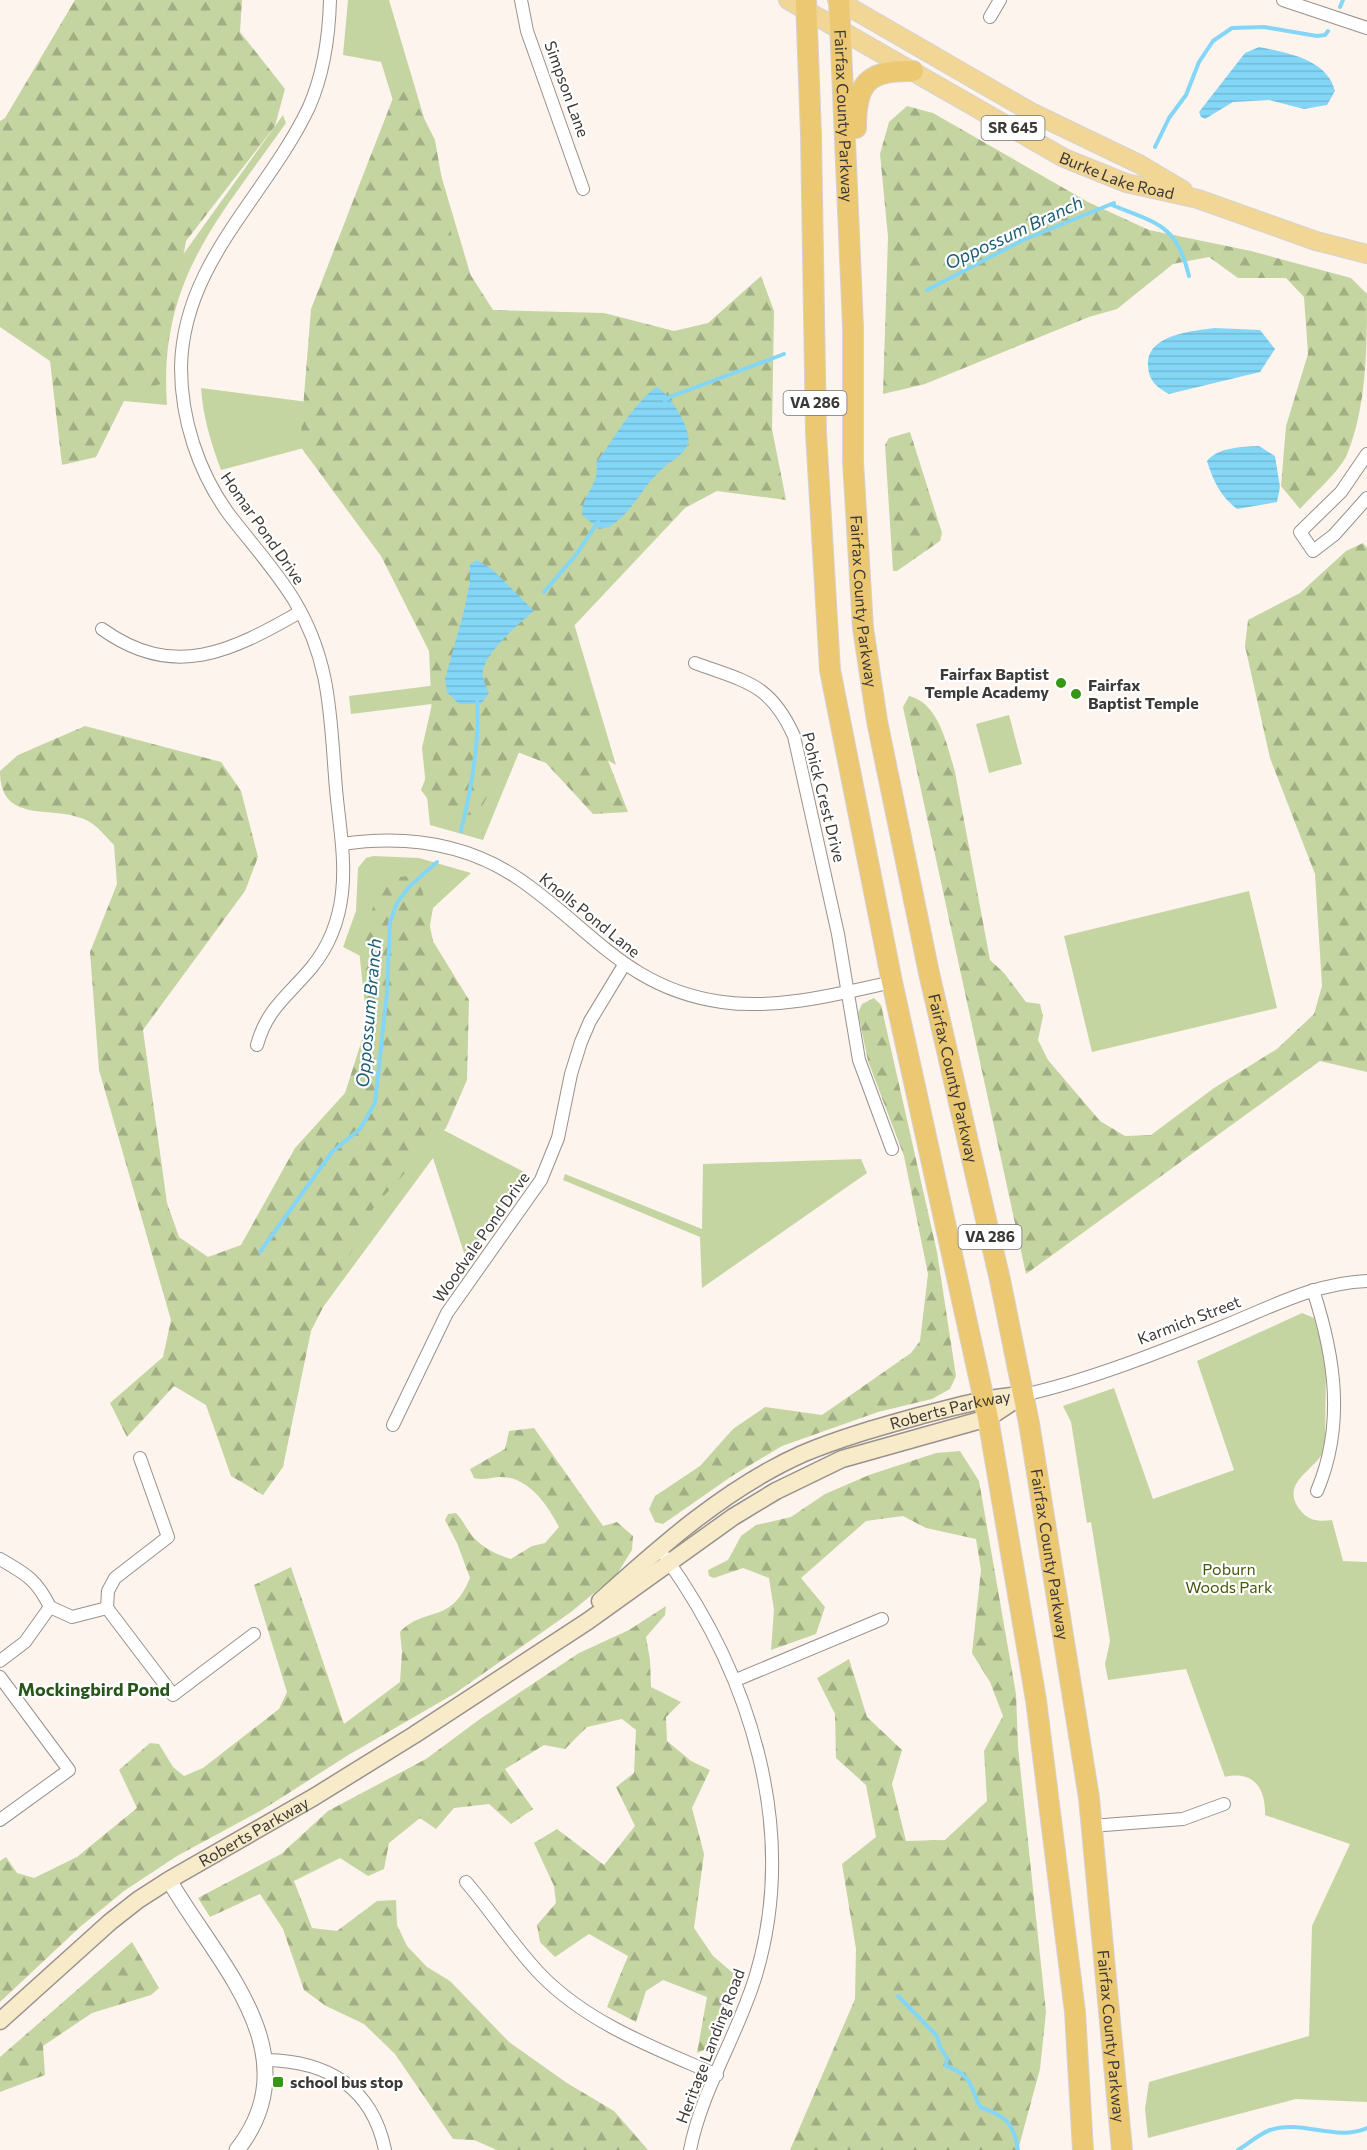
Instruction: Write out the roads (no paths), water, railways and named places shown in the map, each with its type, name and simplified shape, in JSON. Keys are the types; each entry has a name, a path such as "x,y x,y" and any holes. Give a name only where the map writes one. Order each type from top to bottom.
{"highway":[{"name":"Fairfax County Parkway","path":"839,0 853,327 853,472 859,588 869,675 929,973 998,1270 1023,1395 1091,1826 1122,2150"},
{"name":"Fairfax County Parkway","path":"806,5 811,135 816,433 830,670 892,982 988,1418 1038,1711 1075,2012 1083,2150"},
{"path":"848,202 856,102 860,93 874,76 887,71 913,71"}],"main road":[{"name":"Burke Lake Road","path":"788,0 806,5 840,29 1064,158 1126,183 1198,199 1316,241 1367,254"},
{"name":"Burke Lake Road","path":"839,0 1031,112 1139,164 1198,199"},
{"name":"Roberts Parkway","path":"521,1663 590,1609 659,1549 746,1486 801,1455 843,1438 984,1399 1023,1395"},
{"name":"Roberts Parkway","path":"0,2021 110,1922 169,1880 414,1735 588,1621 733,1517 810,1472 883,1446 988,1418 1023,1395"}],"street":[{"name":"Homar Pond Drive","path":"257,1045 268,1015 315,964 332,933 342,891 342,844 329,691 319,653 300,612 265,558 228,512 205,474 186,421 181,366 187,319 205,271 221,241 293,137 316,89 328,39 330,0"},
{"name":"Simpson Lane","path":"521,0 527,31 583,189"},
{"path":"990,17 1000,0"},
{"path":"1283,0 1367,28"},
{"path":"1367,454 1341,492 1300,532 1313,551 1334,535 1367,498"},
{"path":"102,629 141,652 186,657 223,650 262,634 300,612"},
{"name":"Pohick Crest Drive","path":"695,663 748,682 765,693 783,711 794,736 803,769 848,991 859,1060 892,1149"},
{"name":"Knolls Pond Lane","path":"342,844 369,840 411,840 478,857 520,880 624,965 641,976 667,987 722,1002 782,1002 892,982"},
{"name":"Woodvale Pond Drive","path":"393,1425 447,1313 541,1180 558,1138 571,1074 581,1042 590,1021 624,965"},
{"name":"Karmich Street","path":"1023,1395 1050,1389 1182,1342 1281,1300 1339,1282 1367,1281"},
{"path":"1313,1290 1330,1352 1334,1390 1332,1449 1317,1491"},
{"path":"140,1458 168,1537 115,1578 108,1591 107,1608 173,1695 254,1634"},
{"name":"Heritage Landing Road","path":"659,1549 700,1612 736,1680 764,1774 770,1837 771,1876 765,1937 757,1973 737,2030 700,2117 690,2150"},
{"path":"0,1559 31,1578 40,1587 50,1607 72,1617 107,1608"},
{"path":"0,1661 25,1642 50,1607"},
{"path":"736,1680 882,1619"},
{"path":"0,1677 69,1770 0,1820"},
{"path":"1091,1826 1184,1819 1224,1804"},
{"path":"169,1880 248,2003 262,2037 266,2060 256,2115 237,2150"},
{"path":"466,1882 529,1962 557,1989 623,2034 717,2075"},
{"path":"266,2060 294,2061 312,2065 343,2081 368,2109 385,2150"}],"water":[{"path":"1259,47 1305,59 1324,71 1335,91 1327,105 1304,109 1269,100 1233,102 1205,119 1201,117 1199,112 1245,53"},
{"path":"1215,328 1260,330 1275,349 1260,372 1169,394 1154,383 1148,366 1149,355 1155,347 1172,336"},
{"path":"656,387 673,403 687,430 688,444 680,455 655,476 619,519 610,526 599,529 582,515 584,501 596,477 596,463 631,413"},
{"path":"1259,446 1275,456 1280,487 1277,502 1237,509 1218,488 1207,461 1224,450"},
{"path":"477,560 493,570 534,611 504,638 485,663 483,676 489,693 481,704 459,704 447,692 445,679 464,611 470,581 470,564"}],"waterway":[{"name":"Oppossum Branch","path":"1340,7 1343,0"},
{"name":"Oppossum Branch","path":"1155,147 1169,118 1186,95 1199,62 1213,41 1232,28 1264,27 1317,36 1325,35 1328,31"},
{"name":"Oppossum Branch","path":"927,290 1021,241 1114,203"},
{"path":"1112,205 1153,222 1171,235 1184,259 1189,276"},
{"name":"Oppossum Branch","path":"665,401 667,398 784,354"},
{"name":"Oppossum Branch","path":"544,592 576,555 598,522"},
{"name":"Oppossum Branch","path":"461,831 474,766 477,699"},
{"name":"Oppossum Branch","path":"260,1252 332,1152 360,1129 375,1103 387,992 390,922 397,903 409,887 437,862"},
{"path":"898,1996 937,2036 940,2047 947,2058 946,2066 965,2077 980,2107 1002,2117 1011,2126 1018,2150"},
{"path":"1238,2150 1266,2132 1282,2127 1343,2133 1367,2128"}],"place":[{"name":"Fairfax Baptist Temple Academy","path":"1061,683"},
{"name":"Fairfax Baptist Temple","path":"1076,694"},
{"name":"school bus stop","path":"278,2082"}],"district":[{"name":"Mockingbird Pond","path":"94,1690"}],"park label":[{"name":"Poburn Woods Park","path":"1229,1578"}]}
